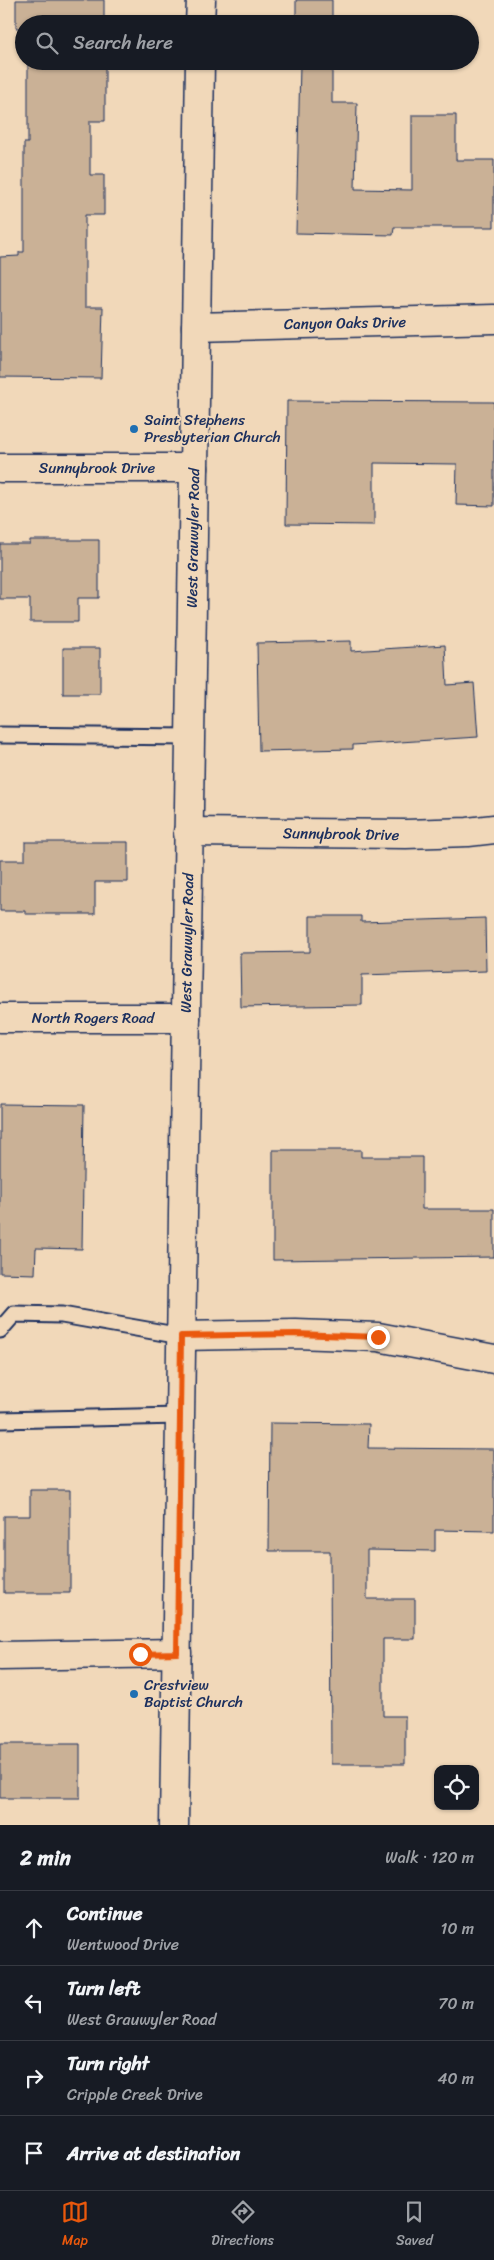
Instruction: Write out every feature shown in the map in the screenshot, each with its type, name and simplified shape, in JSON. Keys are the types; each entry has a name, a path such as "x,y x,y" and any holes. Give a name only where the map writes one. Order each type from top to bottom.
{"main road":[{"path":"200,15 201,0"},
{"name":"West Grauwyler Road","path":"174,1825 200,70"},
{"name":"Canyon Oaks Drive","path":"196,326 494,319"},
{"name":"Sunnybrook Drive","path":"0,468 194,468"},
{"name":"Sunnybrook Drive","path":"188,832 406,834 468,832 494,829"},
{"name":"North Rogers Road","path":"0,1018 186,1018"},
{"path":"181,1336 296,1334 378,1337 494,1359"},
{"path":"0,1656 177,1653"}],"lane":[{"path":"0,735 190,738"},
{"path":"0,1330 14,1314 62,1315 181,1336"},
{"path":"0,1420 180,1416"}],"building":[{"path":"16,0 104,0 104,15 16,15"},
{"path":"296,0 332,0 332,15 296,15"},
{"path":"28,70 105,70 105,121 90,121 90,175 104,175 104,215 85,215 85,307 103,307 101,378 0,377 0,257 19,256 19,252 24,252 24,143 28,143"},
{"path":"300,70 332,70 332,103 357,103 355,189 412,190 412,115 456,115 456,160 494,160 494,227 394,227 393,235 296,233"},
{"path":"287,401 494,402 494,506 456,505 457,464 374,463 374,525 286,524"},
{"path":"30,540 99,540 99,598 78,598 78,622 30,622 30,599 0,599 0,544 30,544"},
{"path":"351,641 351,651 445,645 447,685 474,683 478,737 353,745 353,749 259,751 257,643"},
{"path":"63,648 100,648 100,694 63,694"},
{"path":"25,842 128,842 128,882 95,882 95,914 25,914 25,911 0,911 0,860 25,860"},
{"path":"310,916 361,916 361,922 485,918 486,971 362,975 362,1005 241,1007 240,953 310,952"},
{"path":"0,1104 84,1105 82,1249 36,1248 35,1274 0,1273"},
{"path":"273,1150 361,1150 361,1157 422,1157 422,1209 494,1209 494,1257 273,1260"},
{"path":"270,1423 369,1424 368,1448 494,1449 494,1531 435,1530 435,1551 367,1550 367,1599 415,1599 415,1639 383,1639 383,1716 405,1716 405,1764 331,1764 330,1551 269,1551"},
{"path":"30,1490 70,1490 70,1593 4,1593 4,1516 30,1516"},
{"path":"0,1744 80,1744 80,1798 0,1798"}],"place":[{"name":"Saint Stephens Presbyterian Church","path":"134,429"},
{"name":"Crestview Baptist Church","path":"134,1694"}],"route":[{"path":"140,1654 177,1653 181,1336 296,1334 378,1337"}]}
